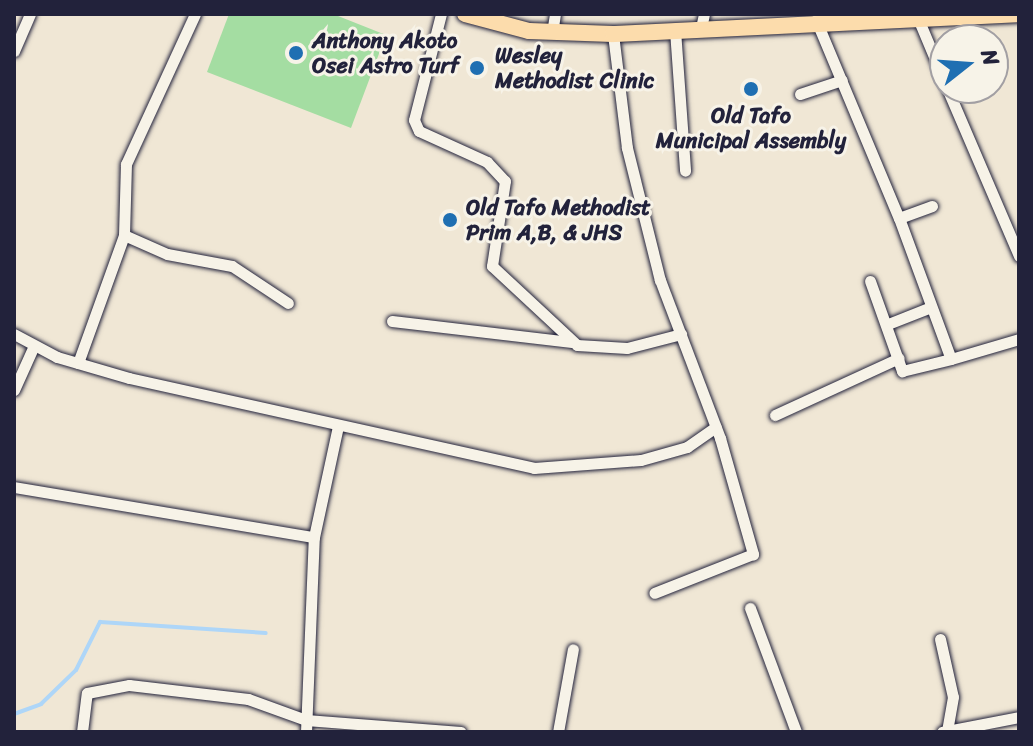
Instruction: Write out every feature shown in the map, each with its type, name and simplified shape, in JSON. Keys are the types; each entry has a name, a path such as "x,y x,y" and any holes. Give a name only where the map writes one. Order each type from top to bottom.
{"main road":[{"path":"465,14 552,33 613,34 675,30 702,21 1019,14"}],"street":[{"path":"14,51 30,14"},
{"path":"78,363 124,235 126,164 195,14"},
{"path":"441,14 414,120 419,131 496,168 507,193 492,266 572,342"},
{"path":"552,33 555,14"},
{"path":"917,16 929,45"},
{"path":"816,19 899,218 951,359"},
{"path":"675,30 685,171"},
{"path":"613,34 627,148 681,334 733,476 750,557 654,593"},
{"path":"800,94 842,80"},
{"path":"954,104 1019,256"},
{"path":"899,218 932,206"},
{"path":"124,235 167,254 232,266 288,303"},
{"path":"870,281 899,358 909,373 1019,339"},
{"path":"888,324 931,307"},
{"path":"392,321 495,338 627,348 681,334"},
{"path":"14,334 33,348 78,363 338,426 566,471 687,447 716,427"},
{"path":"14,390 33,348"},
{"path":"775,415 899,358"},
{"path":"306,726 314,537 338,426"},
{"path":"14,487 314,537"},
{"path":"750,608 796,732"},
{"path":"940,639 953,697 944,731 1019,717"},
{"path":"558,732 573,649"},
{"path":"82,732 87,693 129,685 248,699 306,726 461,732"}],"green space":[{"name":"Anthony Akoto Osei Astro Turf","path":"229,14 333,14 386,35 351,128 207,72"}],"waterway":[{"path":"14,714 41,704 76,670 100,622 266,633"}],"place":[{"name":"Anthony Akoto Osei Astro Turf","path":"296,53"},
{"name":"Wesley Methodist Clinic","path":"477,68"},
{"name":"Old Tafo Municipal Assembly","path":"751,89"},
{"name":"Old Tafo Methodist Prim A,B, & JHS","path":"450,220"}]}
